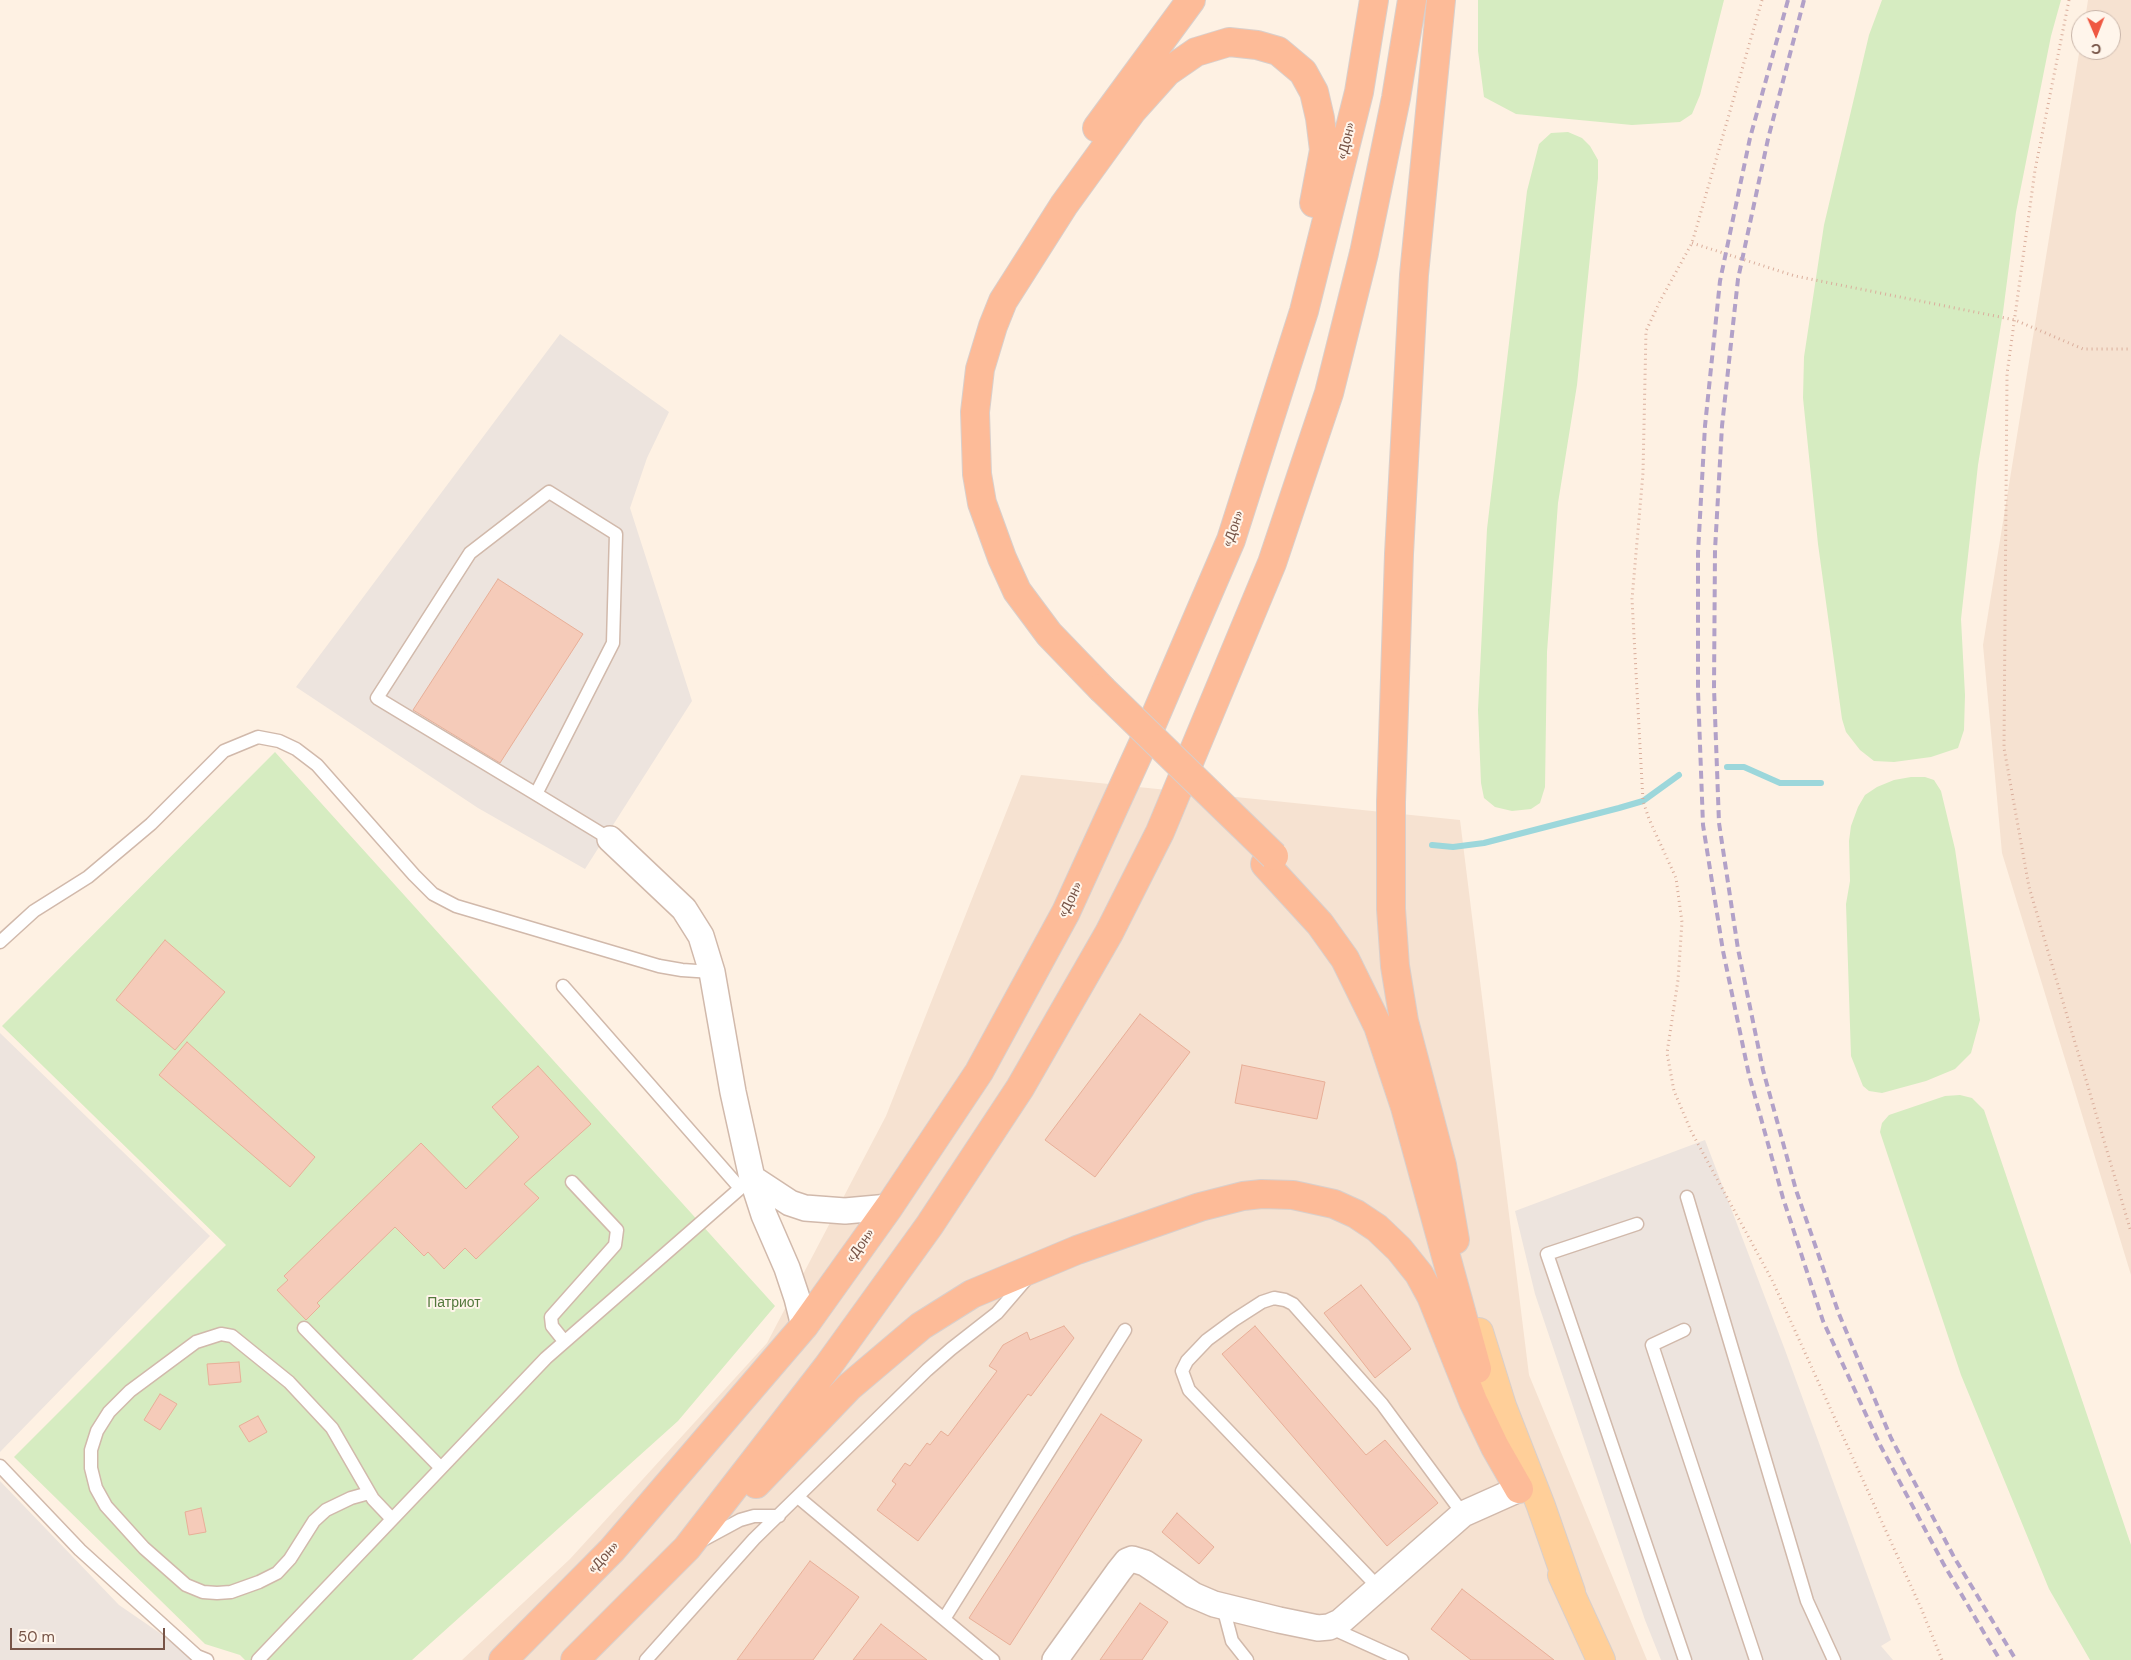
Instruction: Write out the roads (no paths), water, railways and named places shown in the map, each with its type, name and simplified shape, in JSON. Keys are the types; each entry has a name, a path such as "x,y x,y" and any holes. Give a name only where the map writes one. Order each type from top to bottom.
{"highway":[{"path":"1191,0 1049,197 1006,262 976,320 964,368 959,413 959,449 962,477 974,531 989,569 1021,623 1040,645 1097,693 1269,860 1330,916 1357,951 1388,1022 1455,1240"},
{"name":"«Дон»","path":"503,1660 612,1550 804,1326 889,1207 979,1072 1066,912 1151,726 1231,540 1304,311 1359,92 1374,0"},
{"path":"687,1548 828,1366 929,1226 1020,1088 1109,933 1160,832 1272,563 1329,393 1364,253 1396,98 1412,0"},
{"path":"1441,0 1412,315 1399,554 1391,802 1391,909 1395,966 1404,1021 1442,1166 1455,1240"},
{"path":"1097,693 1049,634 1018,591 1002,558 982,503 977,474 975,412 980,369 1003,301 1064,205 1132,112 1167,72 1196,52 1229,42 1257,45 1278,51 1303,72 1314,92 1324,150 1298,286 1304,311"},
{"path":"1269,860 1345,959 1378,1026 1405,1107 1478,1373 1526,1487"},
{"path":"575,1660 687,1548 710,1530 738,1503 850,1387 921,1326 972,1294 1037,1265 1200,1207 1243,1196 1262,1194 1313,1198 1334,1204 1356,1214 1377,1228 1394,1244 1419,1274 1431,1296 1473,1401 1495,1447 1526,1487"}],"main road":[{"path":"1455,1240 1479,1331 1526,1487 1601,1660"}],"street":[{"path":"610,839 684,908 701,936 712,972 733,1092 746,1183 764,1215 787,1268 804,1326"},
{"path":"746,1183 805,1208 844,1210 889,1207"},
{"path":"1055,1660 1126,1561 1132,1559 1145,1563 1193,1595 1223,1607 1318,1628 1329,1627 1340,1622 1463,1514 1526,1487"}],"lane":[{"path":"536,794 613,643 616,534 549,492 470,553 377,698 610,839"},
{"path":"0,942 34,910 88,877 151,824 224,752 258,737 279,741 296,749 317,765 420,881 433,894 456,906 658,966 712,972"},
{"path":"258,1660 546,1358 746,1183 563,986"},
{"path":"564,1341 552,1326 551,1317 615,1245 618,1230 572,1182"},
{"path":"1687,1197 1807,1601 1834,1660"},
{"path":"1637,1224 1547,1254 1685,1660"},
{"path":"646,1660 754,1539 927,1370 997,1313 1037,1265"},
{"path":"1379,1588 1189,1390 1182,1371 1187,1361 1207,1340 1262,1302 1274,1298 1293,1304 1382,1404 1463,1514"},
{"path":"304,1328 441,1468"},
{"path":"944,1619 1125,1330"},
{"path":"1684,1330 1652,1345 1756,1660"},
{"path":"370,1493 351,1498 326,1510 314,1521 290,1559 277,1573 231,1592 203,1592 186,1585 144,1548 106,1506 96,1488 91,1468 91,1450 97,1431 109,1412 130,1391 196,1342 221,1334 232,1336 289,1382 332,1428 370,1493 392,1520"},
{"path":"0,1466 80,1550 197,1656 206,1660"},
{"path":"798,1498 993,1660"},
{"path":"687,1548 740,1520 754,1516 779,1516"},
{"path":"1223,1607 1232,1641 1247,1660"},
{"path":"1329,1627 1402,1660"}],"waterway":[{"path":"1727,767 1744,767 1780,783 1821,783"},
{"path":"1432,845 1453,847 1484,843 1619,808 1643,801 1679,775"}],"railway":[{"path":"1788,0 1750,138 1720,281 1705,426 1698,553 1698,691 1703,825 1723,951 1749,1075 1783,1198 1823,1321 1880,1445 1943,1563 2000,1660"},
{"path":"1804,0 1768,139 1738,279 1722,426 1715,550 1714,688 1719,823 1738,949 1763,1070 1796,1190 1839,1314 1891,1438 1954,1557 2016,1660"}],"park label":[{"name":"Патриот","path":"454,1303"}]}
